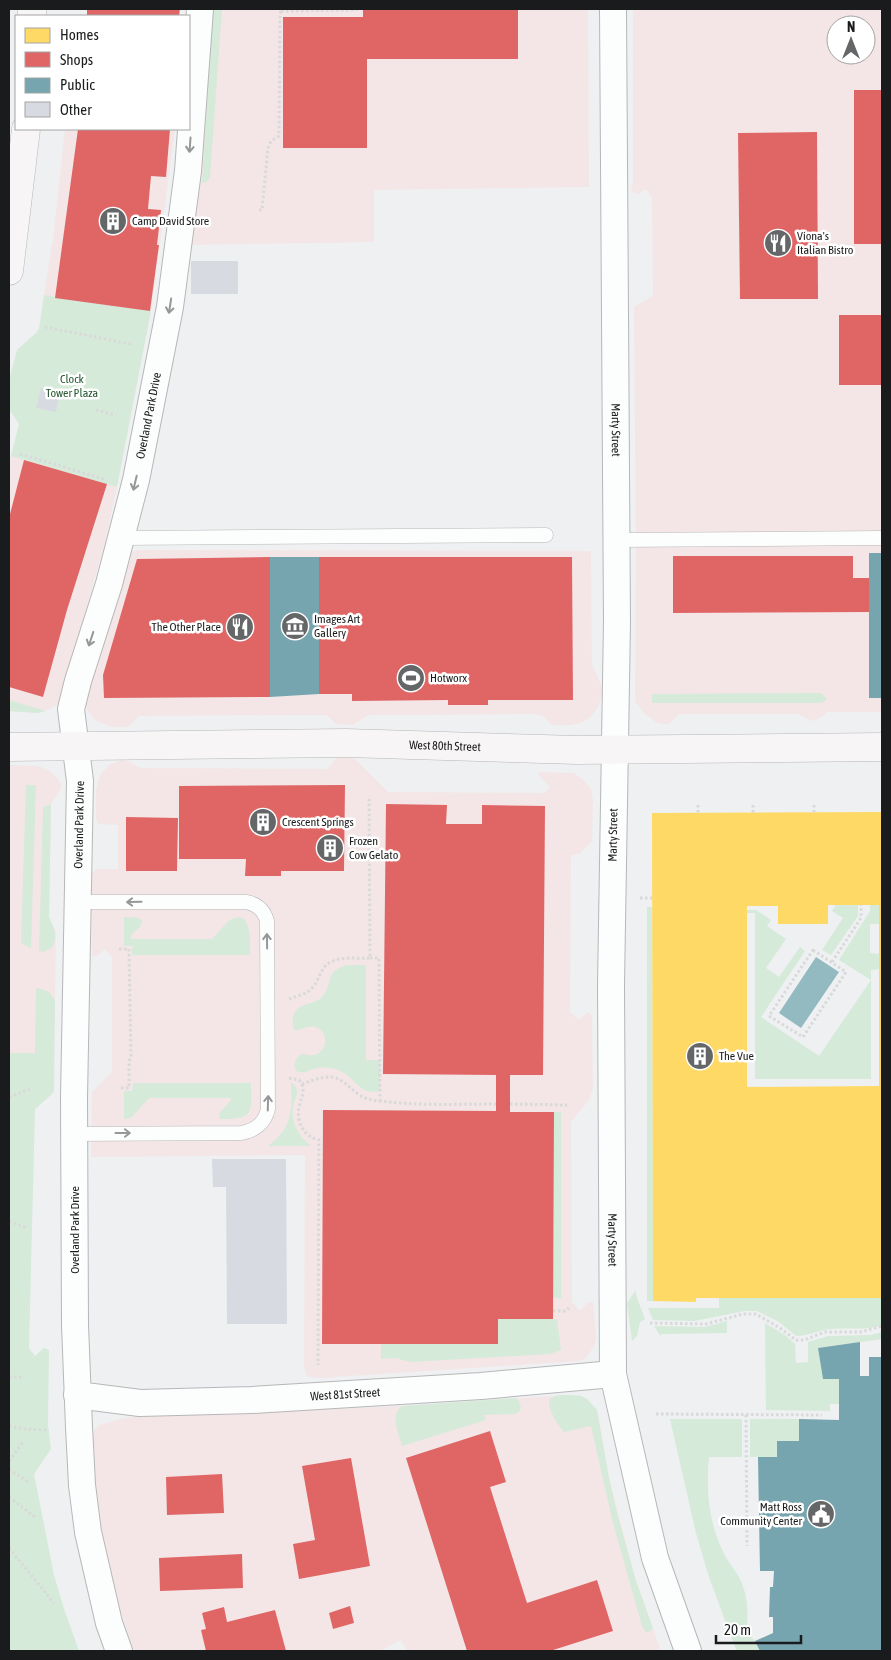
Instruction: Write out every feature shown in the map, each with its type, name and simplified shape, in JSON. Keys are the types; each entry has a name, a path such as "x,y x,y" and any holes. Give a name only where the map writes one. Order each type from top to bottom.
{"street":[{"name":"Overland Park Drive","path":"119,1651 109,1623 88,1532 82,1485 77,1396 74,1134 80,780 72,699 109,584 136,480 170,307 188,171 200,9"},
{"name":"Marty Street","path":"612,9 616,540 611,985 613,1374 655,1558 688,1651"},
{"path":"9,271 26,130"},
{"name":"West 80th Street","path":"9,747 346,743 577,750 882,747"},
{"name":"West 81st Street","path":"77,1396 140,1402 252,1400 481,1386 613,1374"}],"lane":[{"path":"121,538 546,535"},
{"path":"616,540 882,538"},
{"path":"74,1134 241,1133 248,1132 262,1123 268,1110 267,921 262,910 252,903 246,902 78,902"}],"path":[{"path":"259,210 262,210 268,148 271,141 279,136 281,10 356,9"},
{"path":"45,327 132,344"},
{"path":"96,410 116,415"},
{"path":"20,454 110,480"},
{"path":"369,796 370,958"},
{"path":"698,805 698,813"},
{"path":"753,805 753,813"},
{"path":"814,805 814,813"},
{"path":"640,898 652,898"},
{"path":"832,962 861,918 861,905"},
{"path":"119,949 128,949 131,1047 131,1057 128,1061 128,1088 120,1088"},
{"path":"813,950 832,962 846,972 802,1037 769,1016 813,950"},
{"path":"288,999 313,988 324,966 331,961 379,958 380,1101"},
{"path":"302,1084 330,1077 341,1080 367,1099 401,1103 496,1104"},
{"path":"288,1078 299,1080 302,1084 304,1093 298,1110 300,1122 307,1135 319,1140 318,1365"},
{"path":"9,1096 30,1089"},
{"path":"510,1104 567,1105"},
{"path":"9,1220 27,1228"},
{"path":"553,1311 565,1311 569,1308"},
{"path":"650,1323 706,1324 743,1314 756,1314 796,1340 804,1340 825,1332 861,1332 882,1326"},
{"path":"9,1377 23,1377"},
{"path":"656,1414 822,1415"},
{"path":"746,1415 747,1546"},
{"path":"9,1426 23,1429 49,1430"},
{"path":"9,1461 24,1441"},
{"path":"9,1469 30,1483"},
{"path":"9,1497 36,1518"},
{"path":"9,1548 54,1603"}],"shaded area":[{"path":"205,9 588,9 589,187 374,190 374,242 184,245"},
{"path":"633,9 882,9 882,712 827,712 819,719 813,721 797,714 680,714 669,724 664,724 657,723 645,714 636,703 634,309 635,306 653,296 652,198 646,189 638,194 631,189 633,183"},
{"path":"65,130 175,130 151,311 44,295 53,239"},
{"path":"11,456 117,487 105,542 61,697 57,704 50,709 38,713 9,711 9,467"},
{"path":"138,550 590,551 592,665 601,684 602,694 598,707 589,719 571,725 552,725 544,717 536,714 368,715 353,725 336,724 328,716 324,715 139,716 128,727 112,727 95,720 88,711 84,701 129,553"},
{"path":"343,756 355,759 388,792 544,793 550,787 538,774 541,772 574,773 591,789 593,800 592,841 579,854 571,855 570,1012 579,1020 587,1012 592,1015 593,1089 589,1100 571,1122 572,1302 580,1311 588,1302 593,1302 596,1335 596,1341 585,1359 579,1361 320,1378 310,1377 306,1375 304,1367 305,1155 91,1157 92,1092 112,1072 112,957 105,949 97,956 92,956 92,873 96,869 118,869 118,825 98,824 96,819 96,790 100,775 109,765 121,760 144,768 327,769 337,758"},
{"path":"9,765 39,766 52,773 61,784 61,789 51,804 49,917 56,932 54,1053 9,1053"},
{"path":"567,1395 581,1396 587,1399 597,1410 609,1478 636,1581 661,1651 407,1651 401,1640 380,1651 134,1651 120,1609 96,1513 90,1435 99,1425 132,1417 402,1406"}],"green space":[{"path":"213,9 222,9 210,177 207,182 202,183"},
{"name":"Clock Tower Plaza","path":"44,295 151,311 117,487 11,456 19,424 9,409 9,381 17,350 39,329"},
{"path":"821,693 827,699 822,703 652,703 652,694"},
{"path":"9,700 46,711 38,713 9,711"},
{"path":"26,785 36,785 31,948 21,943"},
{"path":"51,804 49,917 55,936 52,948 43,952 39,951 43,807"},
{"path":"836,905 858,905 858,916 831,955 822,950 843,918 832,911"},
{"path":"870,905 879,905 879,924 870,924 870,953 879,954 879,969 871,970 871,980 839,960 870,911"},
{"path":"647,907 652,907 653,1301 647,1301"},
{"path":"747,910 756,910 771,920 767,926 786,939 766,968 779,977 800,947 805,951 761,1017 819,1056 871,980 871,1079 755,1079 755,913 747,913"},
{"path":"124,917 142,920 141,926 131,935 131,939 212,939 229,921 239,917 247,923 250,937 250,955 132,955 132,946 124,946"},
{"path":"346,965 366,965 366,1060 380,1060 380,1091 366,1091 348,1076 334,1069 320,1068 301,1072 296,1071 295,1068 295,1062 301,1054 317,1054 324,1048 325,1039 319,1028 309,1027 294,1030 294,1014 301,1007 319,1000 328,988 331,975"},
{"path":"36,989 49,992 55,1000 54,1091 35,1109 29,1348 35,1356 44,1348 49,1350 48,1425 51,1449 34,1474 54,1575 79,1651 9,1651 9,1053 35,1053"},
{"path":"291,1082 296,1086 297,1090 293,1110 294,1122 302,1137 311,1146 268,1146 287,1125 291,1110"},
{"path":"133,1083 251,1083 249,1113 240,1118 220,1119 219,1114 231,1098 149,1098 131,1118 124,1119 124,1091 132,1091"},
{"path":"554,1112 561,1112 561,1298 553,1298"},
{"path":"636,1290 645,1319 640,1322 637,1336 632,1341 627,1303"},
{"path":"719,1298 882,1298 882,1325 876,1327 831,1329 796,1336 779,1322 757,1311 745,1311 694,1321 653,1320 648,1308 719,1308"},
{"path":"498,1319 557,1319 561,1350 550,1354 410,1362 396,1358 381,1359 381,1344 497,1344"},
{"path":"727,1321 727,1333 661,1334 661,1337 654,1326 705,1327"},
{"path":"765,1323 785,1335 795,1344 796,1363 808,1362 808,1342 828,1336 871,1335 882,1332 882,1339 818,1348 823,1379 839,1379 839,1404 830,1404 830,1411 766,1410"},
{"path":"556,1396 581,1396 587,1399 597,1410 618,1517 636,1581 653,1628 649,1632 646,1632 642,1626 613,1523 591,1426 564,1432 549,1406 550,1399"},
{"path":"516,1398 521,1408 515,1414 484,1415 486,1420 402,1446 395,1420 398,1410 402,1406"},
{"path":"670,1419 742,1419 742,1457 709,1457 708,1491 713,1525 725,1555 739,1577 746,1597 746,1632 755,1641 760,1651 737,1651 733,1642 708,1574 696,1533"},
{"path":"750,1419 799,1419 799,1441 777,1441 777,1457 750,1457"}],"water":[{"path":"816,957 839,972 801,1028 779,1013"}],"building: Homes":[{"name":"The Vue","path":"882,812 882,1298 696,1298 696,1302 653,1301 652,813","holes":["828,905 879,905 879,1086 747,1087 747,906 778,906 778,924 828,924"]}],"building: Shops":[{"path":"87,9 180,9 179,15 87,15"},
{"path":"363,9 518,9 518,59 367,59 367,148 283,148 283,17 363,17"},
{"path":"854,90 882,90 882,244 854,244"},
{"path":"78,130 170,130 166,177 151,176 148,209 161,210 157,245 159,245 150,311 55,298"},
{"path":"817,132 818,299 740,299 738,133"},
{"path":"839,315 882,315 882,385 839,385"},
{"path":"24,460 107,484 67,610 43,697 9,687 9,518"},
{"path":"673,556 853,556 853,578 869,578 869,612 673,613"},
{"path":"270,557 270,697 104,698 103,675 137,559"},
{"path":"319,557 572,557 573,700 488,700 488,705 448,705 448,700 352,701 352,694 319,694"},
{"path":"345,785 344,871 281,871 281,876 245,876 246,859 179,859 179,786"},
{"path":"386,804 447,805 446,824 482,824 482,805 545,806 543,1075 510,1075 510,1112 554,1112 553,1319 498,1319 498,1344 322,1344 323,1110 496,1111 496,1075 383,1074"},
{"path":"126,817 178,818 177,871 126,871"},
{"path":"490,1431 506,1482 490,1487 527,1603 597,1580 613,1631 550,1651 467,1651 406,1458"},
{"path":"351,1458 370,1566 299,1579 293,1544 315,1540 302,1466"},
{"path":"222,1474 224,1513 167,1515 166,1477"},
{"path":"242,1554 243,1588 160,1591 159,1558"},
{"path":"350,1606 354,1623 333,1629 329,1613"},
{"path":"224,1607 227,1622 275,1610 286,1651 206,1651 201,1630 206,1629 202,1613"}],"building: Public":[{"path":"869,553 882,553 882,698 869,698"},
{"name":"Images Art Gallery","path":"270,557 319,557 319,694 270,697"},
{"name":"Matt Ross Community Center","path":"860,1342 860,1376 869,1376 869,1357 882,1357 882,1651 760,1651 755,1641 773,1633 773,1617 769,1617 770,1587 773,1587 774,1571 760,1571 758,1457 777,1457 777,1441 799,1441 799,1419 839,1420 839,1379 823,1379 818,1348"}],"building: Other":[{"path":"191,261 238,261 238,294 191,294"},
{"path":"41,388 60,392 56,412 36,408"},
{"path":"212,1159 286,1159 287,1324 227,1324 226,1187 213,1187"}],"place":[{"name":"Camp David Store","path":"113,221"},
{"name":"Viona's Italian Bistro","path":"778,243"},
{"name":"Images Art Gallery","path":"295,626"},
{"name":"The Other Place","path":"240,627"},
{"name":"Hotworx","path":"411,678"},
{"name":"Crescent Springs","path":"263,822"},
{"name":"Frozen Cow Gelato","path":"330,848"},
{"name":"The Vue","path":"700,1056"},
{"name":"Matt Ross Community Center","path":"821,1514"}]}
